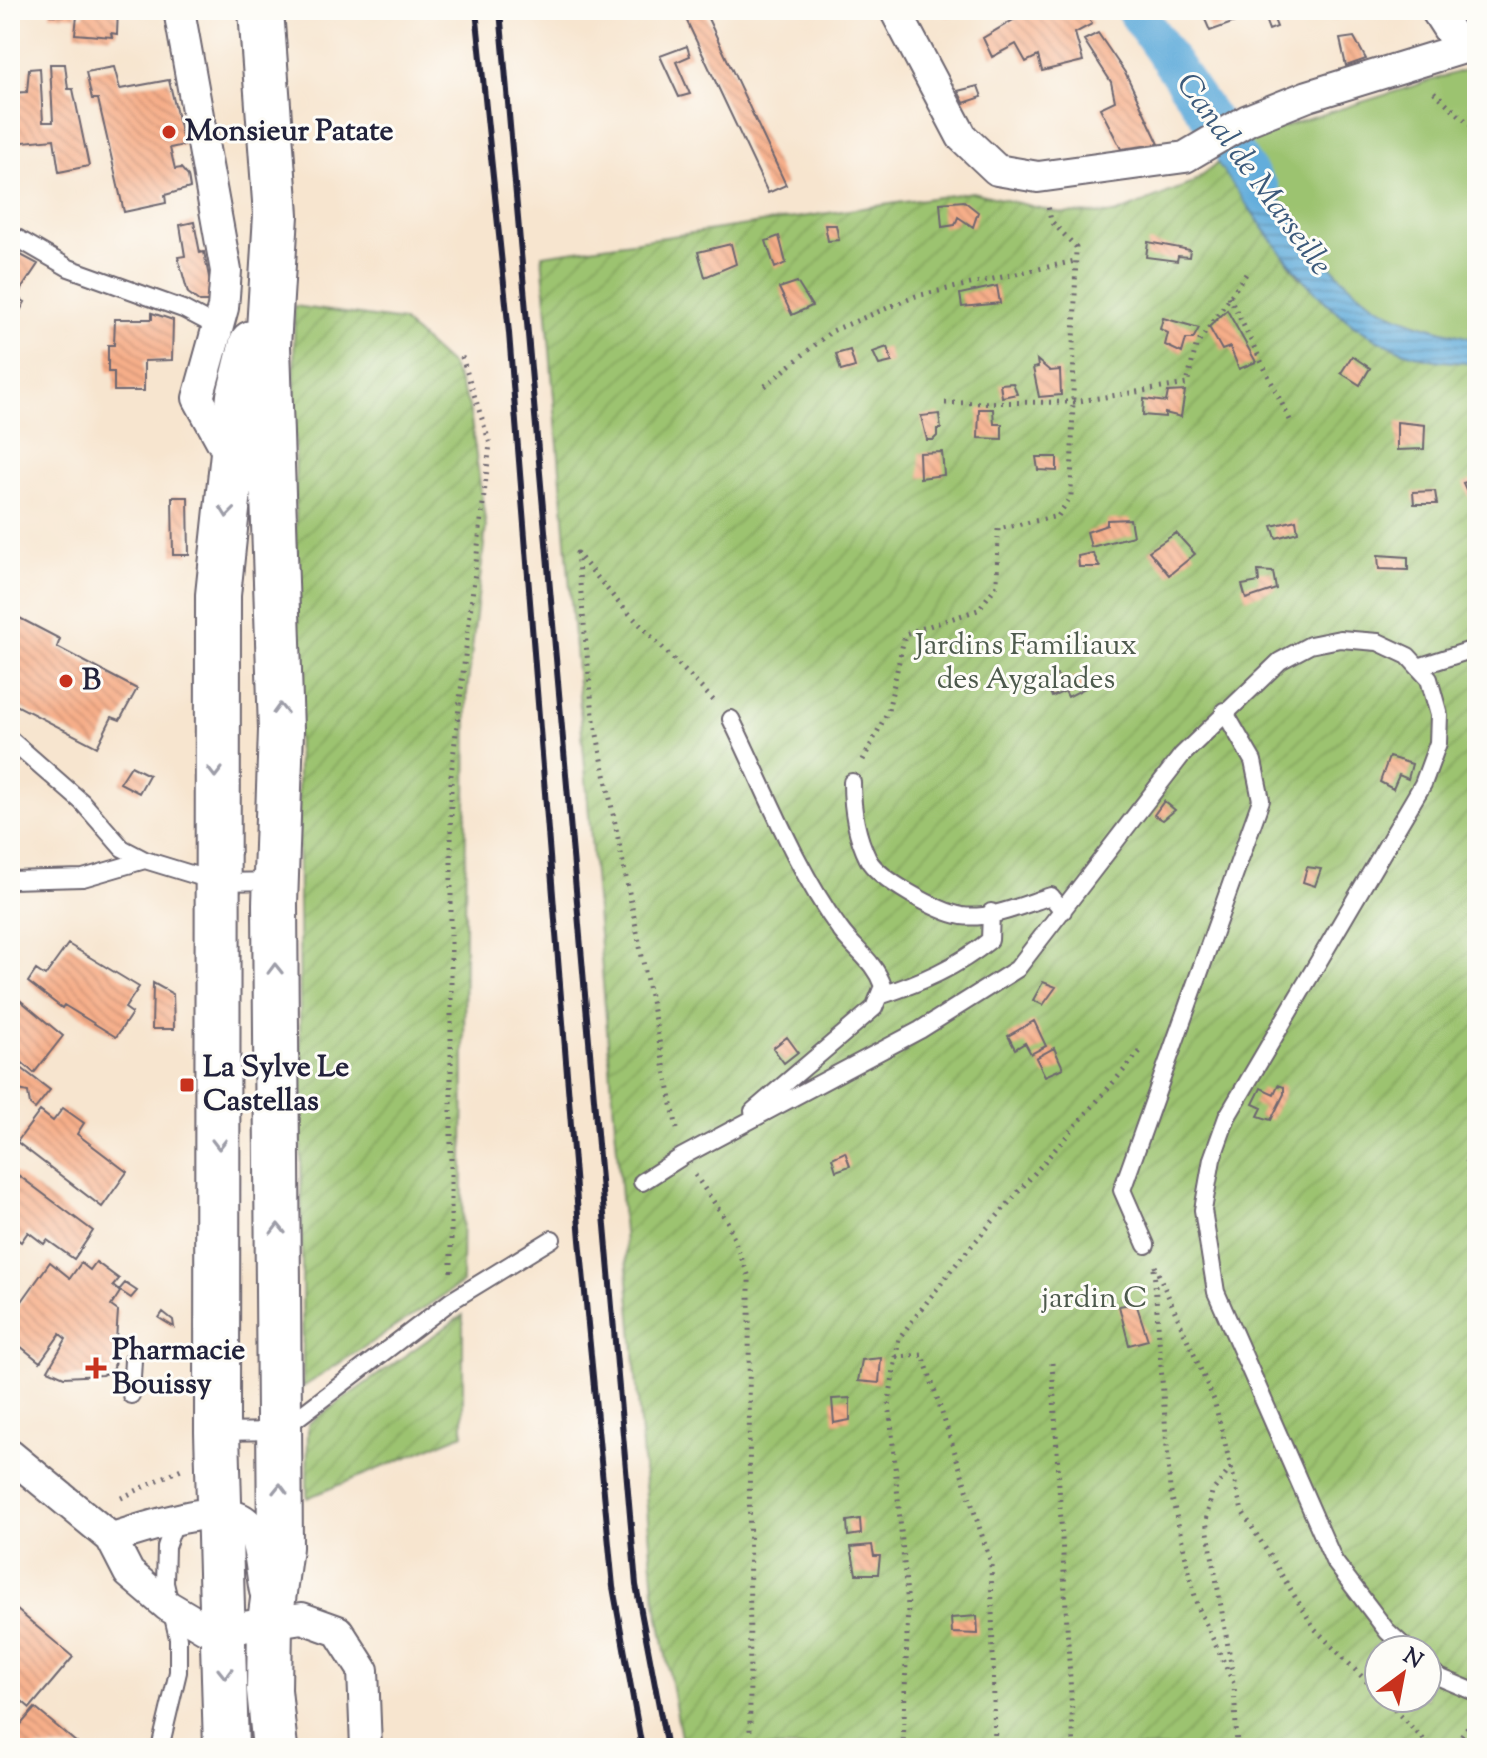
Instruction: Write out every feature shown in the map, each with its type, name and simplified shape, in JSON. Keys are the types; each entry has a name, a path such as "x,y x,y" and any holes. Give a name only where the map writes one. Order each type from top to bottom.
{"main road":[{"path":"226,1748 217,1432 220,1096 218,595 246,338 276,215 261,10"},
{"path":"246,338 281,730 276,881 280,1547 270,1622 269,1690 275,1748"}],"street":[{"path":"179,10 226,271 223,308 246,338"},
{"path":"895,10 962,137 997,170 1038,177 1185,157 1248,120 1308,96 1469,47 1436,10"},
{"path":"10,1455 111,1538 129,1573 168,1606 205,1628 224,1630 302,1618 338,1631 363,1670 366,1748"},
{"path":"111,1538 220,1511 239,1515 252,1529 270,1622"}],"lane":[{"path":"10,234 69,268 183,309 246,338"},
{"path":"642,1182 683,1156 920,1030 1017,969 1182,755 1224,711 1280,661 1310,645 1340,639 1378,642 1408,656 1429,679 1439,715 1438,743 1423,784 1227,1117 1212,1159 1203,1210 1216,1292 1334,1561 1390,1634"},
{"path":"1418,667 1477,648"},
{"path":"1146,1245 1122,1190 1261,800 1253,761 1224,711"},
{"path":"731,719 804,868 832,917 876,967 883,986 874,1008 731,1130"},
{"path":"10,739 82,802 122,848 145,860 217,882 276,881"},
{"path":"852,782 853,815 870,862 925,904 963,916 1051,896 1063,911"},
{"path":"10,880 83,878 145,860"},
{"path":"879,996 913,985 966,960 990,940 991,912"},
{"path":"217,1432 280,1431 451,1301 552,1239"},
{"path":"131,1395 133,1360"},
{"path":"160,1748 178,1672 178,1638 168,1606 166,1547 175,1522"},
{"path":"1443,1679 1477,1693"}],"path":[{"path":"1409,65 1477,131"},
{"path":"852,782 888,711 905,634 978,610 997,585 998,529 1058,516 1071,496 1076,247 1051,221 1038,177"},
{"path":"765,386 832,331 916,296 1075,261"},
{"path":"945,403 1073,402 1187,384 1196,346 1248,271"},
{"path":"1229,296 1292,424"},
{"path":"451,1301 451,775 490,444 461,354"},
{"path":"731,719 618,602 577,553 593,715 683,1156 727,1221 749,1277 750,1748"},
{"path":"903,1748 908,1606 889,1401 899,1338 961,1258 1150,1040"},
{"path":"1467,1160 1477,1232"},
{"path":"1146,1245 1214,1400 1242,1511 1315,1629 1363,1678"},
{"path":"1154,1263 1170,1489 1197,1605 1234,1684"},
{"path":"154,1351 171,1352"},
{"path":"896,1357 923,1355 991,1563 995,1748"},
{"path":"1052,1363 1074,1748"},
{"path":"1231,1468 1212,1492 1206,1521 1234,1684 1237,1748"},
{"path":"10,1694 13,1697 10,1705"},
{"path":"1399,1714 1432,1748"},
{"path":"1452,1748 1477,1714"}],"green space":[{"path":"1477,66 1477,340 1393,314 1368,300 1314,247 1242,143 1251,137"},
{"name":"Jardins Familiaux des Aygalades","path":"1218,163 1299,277 1422,357 1477,364 1477,1748 683,1748 654,1591 542,255 972,192 1061,213 1115,214 1190,184"},
{"path":"294,306 402,321 452,366 469,406 486,527 467,693 462,1283 303,1387"},
{"path":"463,1315 463,1434 307,1498 308,1424"}],"water":[{"path":"1242,143 1314,247 1349,284 1368,300 1393,314 1477,340 1477,364 1429,359 1387,345 1329,305 1281,252 1218,163"}],"building":[{"path":"50,10 77,10 77,16 50,15"},
{"path":"85,10 118,10 117,34 111,33 112,37 75,34 77,16 84,16"},
{"path":"704,10 786,185 768,193 685,17"},
{"path":"943,10 971,10 971,11 946,17"},
{"path":"1030,10 1083,10 1092,24 1075,33 1083,61 1042,71 1038,56 1026,62 1016,44 992,57 983,38"},
{"path":"1201,10 1250,10 1252,16 1210,31"},
{"path":"1325,10 1338,10 1342,16 1334,20 1332,16 1327,17"},
{"path":"1271,12 1277,27 1269,30 1263,14"},
{"path":"1098,33 1126,74 1159,144 1121,149 1100,108 1115,101 1111,82 1084,40"},
{"path":"1354,37 1366,59 1346,66 1340,39"},
{"path":"687,46 690,56 676,62 690,94 679,97 660,56"},
{"path":"50,64 65,64 68,89 73,89 89,166 59,172 54,139 13,143 10,93 27,92 29,69 40,68 43,122 53,122"},
{"path":"114,67 120,89 169,80 184,145 170,148 175,169 181,168 188,176 190,188 165,195 166,203 124,212 98,99 92,99 86,72"},
{"path":"978,86 982,97 964,103 958,91"},
{"path":"964,201 978,212 973,227 958,217 955,225 942,227 940,203"},
{"path":"194,222 200,253 204,252 214,302 200,302 188,293 178,257 185,256 180,225"},
{"path":"825,225 836,225 839,240 828,241"},
{"path":"779,236 786,263 775,268 766,241"},
{"path":"1148,242 1190,250 1189,257 1178,256 1177,261 1146,257"},
{"path":"731,244 736,264 705,277 698,252"},
{"path":"19,254 38,264 16,297 25,302 10,329 10,263"},
{"path":"797,282 812,306 792,315 779,288"},
{"path":"997,286 1000,303 962,307 960,294"},
{"path":"1227,310 1256,362 1239,369 1230,347 1222,350 1209,327"},
{"path":"152,313 173,320 172,360 144,361 144,391 114,391 114,372 108,372 108,345 114,345 115,319 152,319"},
{"path":"1163,318 1199,328 1193,339 1186,339 1182,353 1165,345 1168,333 1160,329"},
{"path":"887,347 892,362 879,365 873,352"},
{"path":"850,350 855,367 841,371 836,354"},
{"path":"1352,356 1370,368 1360,385 1341,373"},
{"path":"1037,360 1050,371 1060,370 1061,395 1039,397 1033,368 1038,367"},
{"path":"1013,383 1017,394 1002,397 1000,384"},
{"path":"1185,391 1181,417 1165,413 1165,417 1143,415 1144,399 1166,402 1168,392"},
{"path":"979,409 993,409 994,424 1002,424 1002,439 978,438"},
{"path":"939,414 941,429 937,429 933,440 927,440 921,416"},
{"path":"1397,422 1425,425 1424,449 1397,450"},
{"path":"942,452 944,475 920,478 919,453"},
{"path":"1036,457 1057,457 1057,471 1038,470"},
{"path":"1477,479 1477,506 1474,507 1463,483"},
{"path":"1435,491 1437,504 1414,504 1413,492"},
{"path":"172,497 188,497 189,555 173,555"},
{"path":"1130,519 1133,536 1091,547 1087,532 1107,525 1107,520"},
{"path":"1296,520 1298,532 1276,538 1272,526"},
{"path":"1176,533 1195,554 1169,575 1149,551"},
{"path":"1093,553 1100,567 1079,567 1078,556"},
{"path":"1378,555 1408,557 1408,570 1379,569"},
{"path":"1258,571 1273,572 1276,589 1246,599 1242,585 1259,582"},
{"name":"B","path":"10,613 60,639 57,647 137,689 120,720 112,717 97,747 10,702"},
{"path":"1057,675 1061,681 1081,675 1085,688 1068,697 1065,691 1052,697 1045,681"},
{"path":"1389,757 1412,764 1408,779 1399,775 1393,789 1380,782"},
{"path":"131,766 149,775 139,793 120,783"},
{"path":"1164,801 1175,810 1163,820 1154,815"},
{"path":"1307,867 1321,869 1315,886 1303,882"},
{"path":"68,944 139,987 125,1008 132,1013 116,1037 64,1005 62,1008 28,982 36,970 45,976"},
{"path":"1043,982 1056,987 1043,1005 1033,1000"},
{"path":"153,983 173,994 174,1029 152,1029"},
{"path":"15,996 63,1036 34,1073 10,1052 10,1002"},
{"path":"1034,1021 1046,1046 1031,1054 1025,1043 1015,1049 1008,1036"},
{"path":"787,1037 798,1052 784,1063 773,1048"},
{"path":"1054,1048 1063,1068 1045,1076 1036,1058"},
{"path":"16,1064 50,1090 35,1109 30,1105 28,1092 10,1088 10,1072"},
{"path":"1278,1085 1284,1087 1284,1094 1271,1120 1258,1116 1262,1108 1253,1104 1261,1088 1274,1094"},
{"path":"63,1108 84,1123 77,1134 127,1172 102,1207 17,1142 40,1111 53,1121"},
{"path":"845,1152 850,1166 836,1171 832,1158"},
{"path":"10,1169 93,1231 74,1259 47,1240 44,1244 28,1232 21,1242 10,1233"},
{"path":"50,1262 70,1278 81,1263 90,1270 96,1262 119,1279 113,1286 120,1292 111,1306 118,1311 114,1369 102,1375 64,1377 48,1370 66,1339 60,1334 40,1362 10,1338 10,1318"},
{"path":"125,1283 137,1291 131,1298 119,1290"},
{"path":"1136,1303 1148,1340 1129,1345 1119,1306"},
{"path":"163,1312 173,1320 174,1327 159,1318"},
{"path":"881,1358 879,1383 858,1381 862,1360"},
{"path":"850,1398 850,1420 834,1423 832,1399"},
{"path":"860,1519 861,1534 848,1536 847,1521"},
{"path":"872,1545 874,1556 880,1556 878,1574 856,1574 851,1547"},
{"path":"10,1604 73,1657 30,1708 10,1691"},
{"path":"977,1616 978,1634 952,1633 951,1618"},
{"path":"35,1708 83,1748 10,1748 10,1737"}],"waterway":[{"name":"Canal de Marseille","path":"1135,10 1261,191"}],"railway":[{"path":"476,10 509,333 580,1240 613,1587 642,1748"},
{"path":"500,10 636,1585 667,1748"}],"place":[{"name":"Monsieur Patate","path":"169,132"},
{"name":"B","path":"66,681"},
{"name":"La Sylve Le Castellas","path":"187,1085"},
{"name":"Pharmacie Bouissy","path":"96,1368"}],"park label":[{"name":"jardin C","path":"1094,1299"}]}
